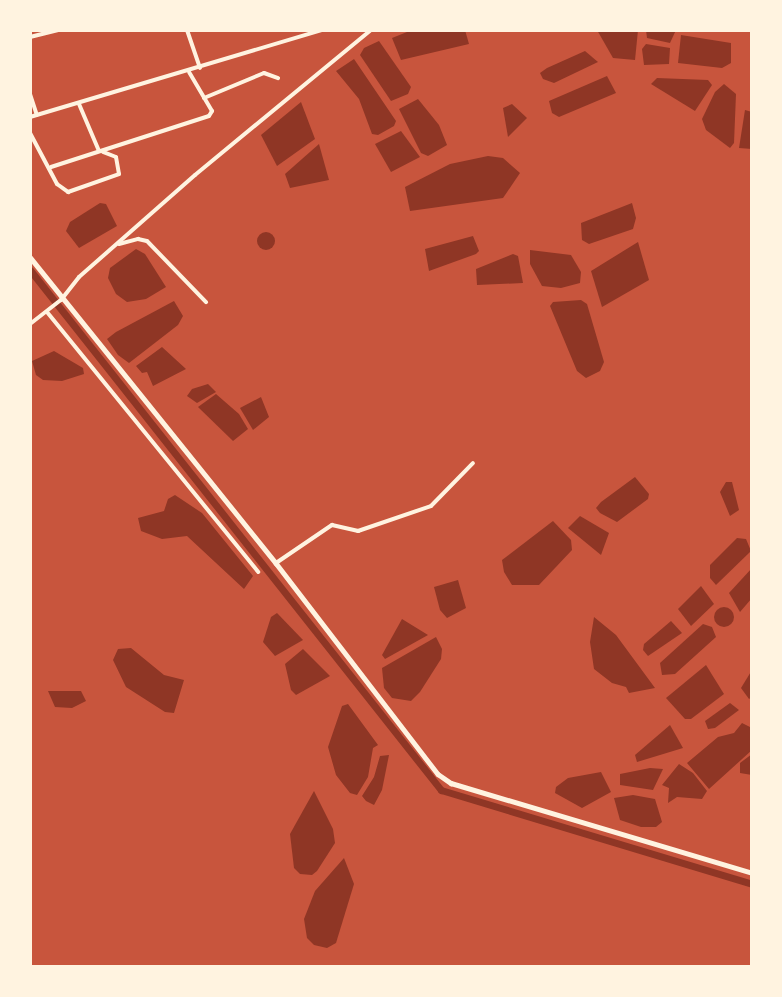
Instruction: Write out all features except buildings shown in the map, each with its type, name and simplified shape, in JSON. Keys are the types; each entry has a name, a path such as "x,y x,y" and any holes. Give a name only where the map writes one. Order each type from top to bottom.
{"street":[{"path":"30,37 58,30"},
{"path":"187,30 200,68"},
{"path":"30,117 189,72 322,30"},
{"path":"30,324 62,299 79,277 371,30"},
{"path":"51,167 206,118 212,111 189,72"},
{"path":"204,98 264,74 278,78"},
{"path":"30,94 37,115"},
{"path":"30,133 62,189 77,191 119,174 116,157 99,151 80,104"},
{"path":"116,246 138,239 147,241 206,302"},
{"path":"30,257 276,563 444,779 752,873"},
{"path":"47,312 258,572"},
{"path":"276,563 332,525 365,530 431,507 473,463"}],"shaded area":[{"path":"412,30 465,30 469,44 401,60 392,38"},
{"path":"597,30 638,30 635,60 613,58"},
{"path":"646,30 676,30 670,43 647,38"},
{"path":"681,35 731,43 731,63 722,68 678,63"},
{"path":"379,41 411,87 408,94 391,101 360,55 364,48"},
{"path":"646,44 670,48 669,64 644,65 642,49"},
{"path":"585,51 598,62 554,83 543,79 540,73 547,68"},
{"path":"354,59 396,121 394,126 378,135 372,134 359,99 336,71"},
{"path":"607,76 616,93 559,117 552,113 549,101"},
{"path":"657,78 708,80 712,85 695,111 651,84"},
{"path":"724,84 736,94 734,143 730,148 706,130 702,119 715,92"},
{"path":"418,99 439,125 447,145 428,156 421,153 399,109"},
{"path":"301,102 315,139 277,166 261,135"},
{"path":"512,104 527,118 508,137 503,108"},
{"path":"745,110 752,112 752,149 739,148"},
{"path":"401,131 420,157 391,172 375,144"},
{"path":"319,144 329,180 290,188 285,174"},
{"path":"488,156 503,158 520,173 503,198 410,211 405,187 450,164"},
{"path":"100,203 106,204 117,226 79,248 66,231 70,222"},
{"path":"632,203 636,218 633,229 589,244 582,240 581,223"},
{"path":"262,232 270,232 275,237 273,248 262,250 257,245 257,237"},
{"path":"473,236 479,251 476,254 429,271 425,249"},
{"path":"638,242 649,280 602,307 591,271"},
{"path":"136,249 145,254 166,287 146,299 127,302 116,294 108,278 110,268"},
{"path":"530,250 571,255 581,272 580,283 561,288 542,286 530,264"},
{"path":"513,254 518,256 523,283 477,285 476,269"},
{"path":"581,300 587,304 604,362 600,371 586,378 577,371 550,306 553,302"},
{"path":"174,301 183,316 178,325 129,363 118,355 107,339"},
{"path":"162,347 186,369 153,386 147,372 142,373 136,366"},
{"path":"54,351 83,368 84,374 62,381 43,380 36,375 32,361"},
{"path":"208,384 216,392 197,403 187,396 192,389"},
{"path":"216,394 239,414 248,429 233,441 198,407"},
{"path":"261,397 269,417 253,430 240,408"},
{"path":"635,477 649,494 648,499 617,522 600,513 596,508 601,502"},
{"path":"726,482 732,482 739,510 730,516 720,492"},
{"path":"175,495 202,513 253,576 244,589 187,536 162,539 141,531 138,518 164,511 168,499"},
{"path":"580,516 609,533 601,555 568,528"},
{"path":"553,521 571,540 572,550 539,585 512,585 504,572 502,560"},
{"path":"737,538 746,539 751,551 716,585 710,578 710,565"},
{"path":"752,568 752,598 740,612 729,593"},
{"path":"458,580 466,608 447,618 440,610 434,587"},
{"path":"701,586 714,604 691,626 678,609"},
{"path":"724,607 731,610 734,617 731,624 724,627 717,624 714,617 717,610"},
{"path":"277,613 303,640 275,656 263,642 271,617"},
{"path":"594,617 616,635 655,688 629,693 626,687 612,683 594,669 590,642"},
{"path":"402,619 428,635 385,659 382,655"},
{"path":"671,621 682,633 648,656 643,650 644,644"},
{"path":"703,624 712,627 716,637 675,674 662,675 660,663"},
{"path":"436,637 442,649 441,659 420,692 411,701 392,698 384,688 382,668"},
{"path":"131,648 164,675 184,680 174,713 165,712 126,687 113,660 118,649"},
{"path":"303,649 330,676 296,695 291,690 285,664"},
{"path":"706,665 724,694 691,719 685,719 666,698"},
{"path":"752,670 752,697 749,699 741,688"},
{"path":"48,691 81,691 86,701 72,708 55,707"},
{"path":"730,703 739,710 715,728 708,729 705,721"},
{"path":"348,704 378,745 373,748 368,777 357,795 350,793 336,775 328,747 342,706"},
{"path":"742,723 752,728 752,750 709,789 687,763 718,737 734,733"},
{"path":"670,725 683,748 637,762 635,755"},
{"path":"752,754 752,775 740,773 740,763"},
{"path":"389,755 382,790 374,805 362,796 374,777 380,756"},
{"path":"679,764 693,773 707,791 702,799 677,797 668,803 669,788 662,785"},
{"path":"650,768 663,769 653,790 620,785 620,774"},
{"path":"601,772 611,792 582,808 555,793 556,787 568,778"},
{"path":"314,791 333,829 335,843 317,871 312,875 300,874 294,868 290,834"},
{"path":"633,795 655,799 662,822 656,827 641,827 620,820 614,798"},
{"path":"344,858 354,884 336,943 327,948 314,945 307,938 304,919 315,891"}],"waterway":[{"path":"30,270 441,790 752,884"}]}
